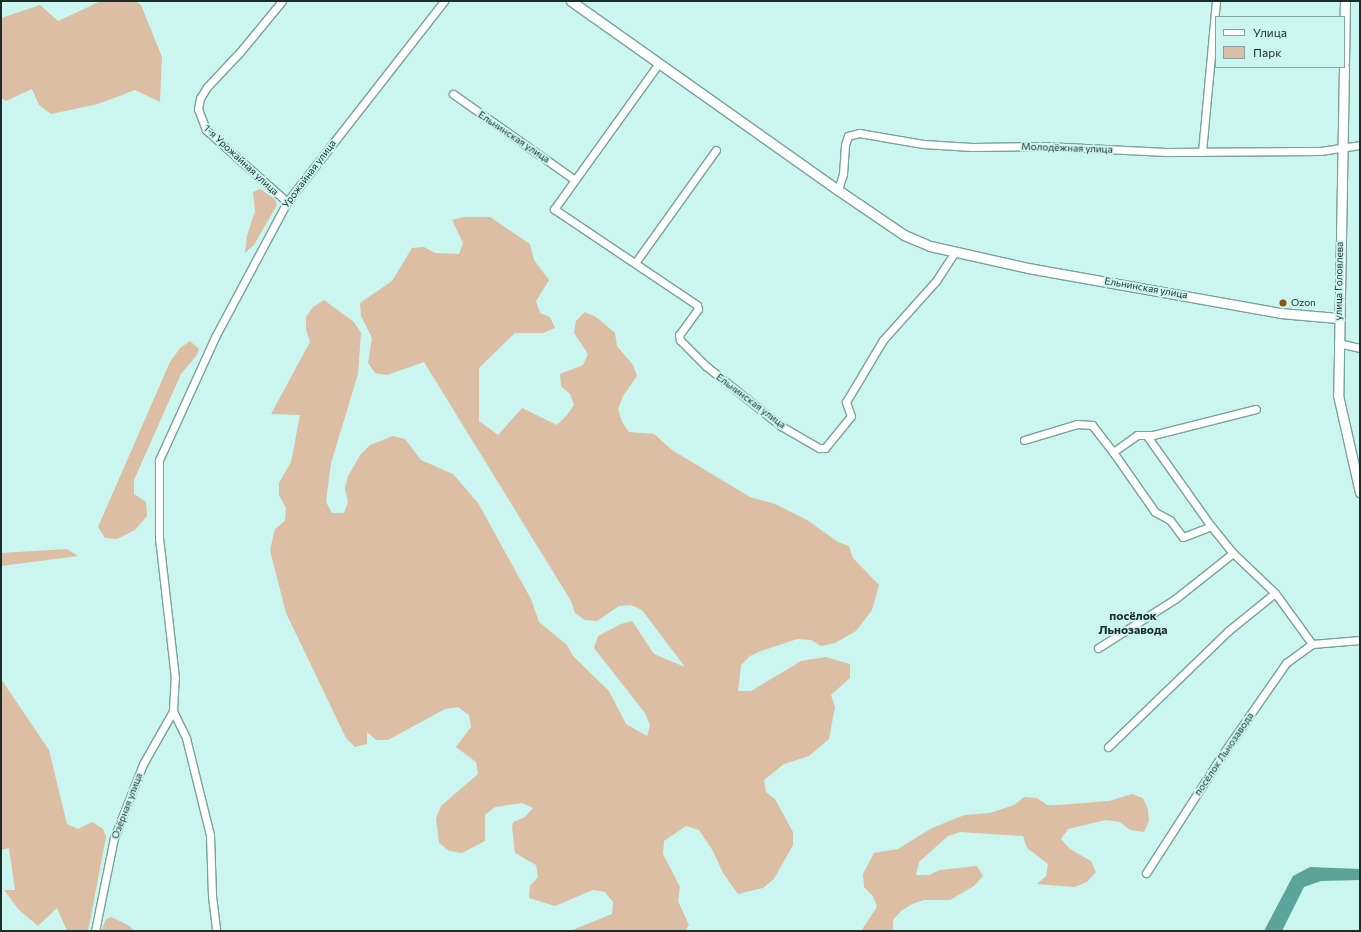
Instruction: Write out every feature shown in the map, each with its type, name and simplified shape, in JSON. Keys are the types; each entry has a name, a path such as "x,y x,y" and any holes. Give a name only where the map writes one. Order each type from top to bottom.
{"main road":[{"name":"Ельнинская улица","path":"572,1 838,190 904,235 954,252 1280,313 1338,318"},
{"path":"1345,1 1345,16"},
{"name":"улица Головлева","path":"1344,68 1338,318 1338,395 1358,478 1360,493"}],"street":[{"name":"1-я Урожайная улица","path":"282,1 240,52 207,87 200,98 198,109 206,130 286,202"},
{"name":"Урожайная улица","path":"173,711 175,678 159,538 159,460 215,337 286,202 444,1"},
{"path":"1202,152 1216,1"},
{"name":"Ельнинская улица","path":"659,63 554,208 697,305 698,309 679,335 680,340 706,366 781,426 819,448 825,448 851,416 846,402 883,340 936,282 954,252"},
{"name":"Ельнинская улица","path":"453,94 575,180"},
{"name":"Молодёжная улица","path":"838,190 843,174 845,145 848,136 859,133 923,144 972,147 1045,146 1202,152 1320,151 1360,145"},
{"path":"635,263 716,150"},
{"path":"1338,343 1360,348"},
{"path":"1112,449 1137,435 1150,435 1256,409"},
{"path":"1024,440 1077,424 1092,425 1112,449 1155,512 1170,520 1183,537 1211,526"},
{"path":"1150,435 1211,526 1233,553 1275,593 1312,644 1360,640"},
{"path":"1098,648 1175,599 1233,553"},
{"path":"1108,747 1228,631 1275,593"},
{"name":"посёлок Льнозавода","path":"1146,873 1220,758 1286,663 1312,644"},
{"path":"173,711 186,738 210,835 212,896 216,931"},
{"name":"Озёрная улица","path":"95,931 118,825 143,764 173,711"}],"green space":[{"path":"101,1 135,1 141,5 162,57 160,102 135,90 98,104 51,114 39,105 32,89 6,101 1,98 1,18 40,5 58,21"},
{"path":"260,189 275,199 277,205 254,245 245,253 247,236 255,211 253,192"},
{"path":"464,217 490,217 530,244 534,260 549,280 536,301 540,313 550,317 555,328 543,333 515,333 479,368 479,421 498,435 522,408 557,425 567,415 574,405 570,394 561,386 560,374 583,365 588,354 574,333 576,321 585,312 596,317 615,333 617,346 633,365 637,376 623,396 618,409 622,422 629,432 654,434 672,450 750,497 775,504 807,520 838,542 849,546 853,558 879,585 872,610 856,631 835,643 821,646 811,640 797,639 750,656 741,665 738,691 751,691 801,661 826,657 850,664 850,678 831,695 835,707 829,739 809,756 784,764 764,780 766,792 775,799 793,832 793,845 774,879 763,888 738,894 723,873 713,851 699,830 686,826 664,841 663,854 680,887 678,901 689,925 685,931 570,931 612,914 613,902 605,892 593,890 555,906 529,898 530,886 538,877 536,865 515,853 512,827 513,822 525,817 533,808 522,803 495,807 485,815 485,841 462,853 449,851 439,843 436,818 441,806 478,774 476,762 456,747 471,727 469,715 458,707 445,709 388,740 376,740 367,732 367,744 355,747 346,738 286,613 270,550 275,529 285,521 286,508 279,495 279,483 291,462 300,415 271,414 310,342 306,329 306,317 313,307 324,300 354,322 361,333 358,374 331,463 326,502 332,513 344,513 348,502 345,489 348,476 361,454 370,445 393,436 405,439 421,460 453,474 478,503 531,599 539,622 567,645 573,656 609,691 626,724 647,736 650,725 645,713 594,648 598,636 621,624 632,621 654,654 685,667 642,610 631,605 619,606 597,621 585,620 575,613 571,601 424,362 387,375 375,373 368,363 372,338 361,316 360,303 392,281 412,248 424,247 435,253 459,254 463,243 452,220"},
{"path":"190,341 199,349 197,355 181,374 134,480 134,494 146,502 147,516 135,530 117,539 105,538 98,527 170,362 180,348"},
{"path":"67,549 78,556 1,566 1,553"},
{"path":"1,679 49,750 67,824 78,829 92,822 103,829 106,837 88,931 67,931 57,908 38,926 19,910 4,890 15,890 9,848 1,850"},
{"path":"1132,794 1143,798 1148,809 1149,821 1144,832 1130,830 1120,822 1106,820 1068,829 1061,839 1070,849 1091,861 1096,872 1087,882 1074,887 1037,884 1046,876 1048,864 1027,848 1023,836 960,832 948,836 919,862 916,875 929,875 940,870 977,866 983,876 974,886 950,900 924,900 912,904 901,911 893,920 893,931 861,931 877,907 873,896 864,887 863,874 874,853 898,849 930,829 954,819 965,815 990,813 1014,805 1024,797 1037,798 1047,805 1059,805 1109,801"},
{"path":"111,917 128,925 135,931 101,931 106,919"}],"shaded area":[{"path":"1310,867 1360,869 1360,880 1321,881 1304,887 1282,931 1264,931 1293,876"}],"place":[{"name":"Ozon","path":"1283,303"}],"district":[{"name":"посёлок Льнозавода","path":"1133,623"}]}
